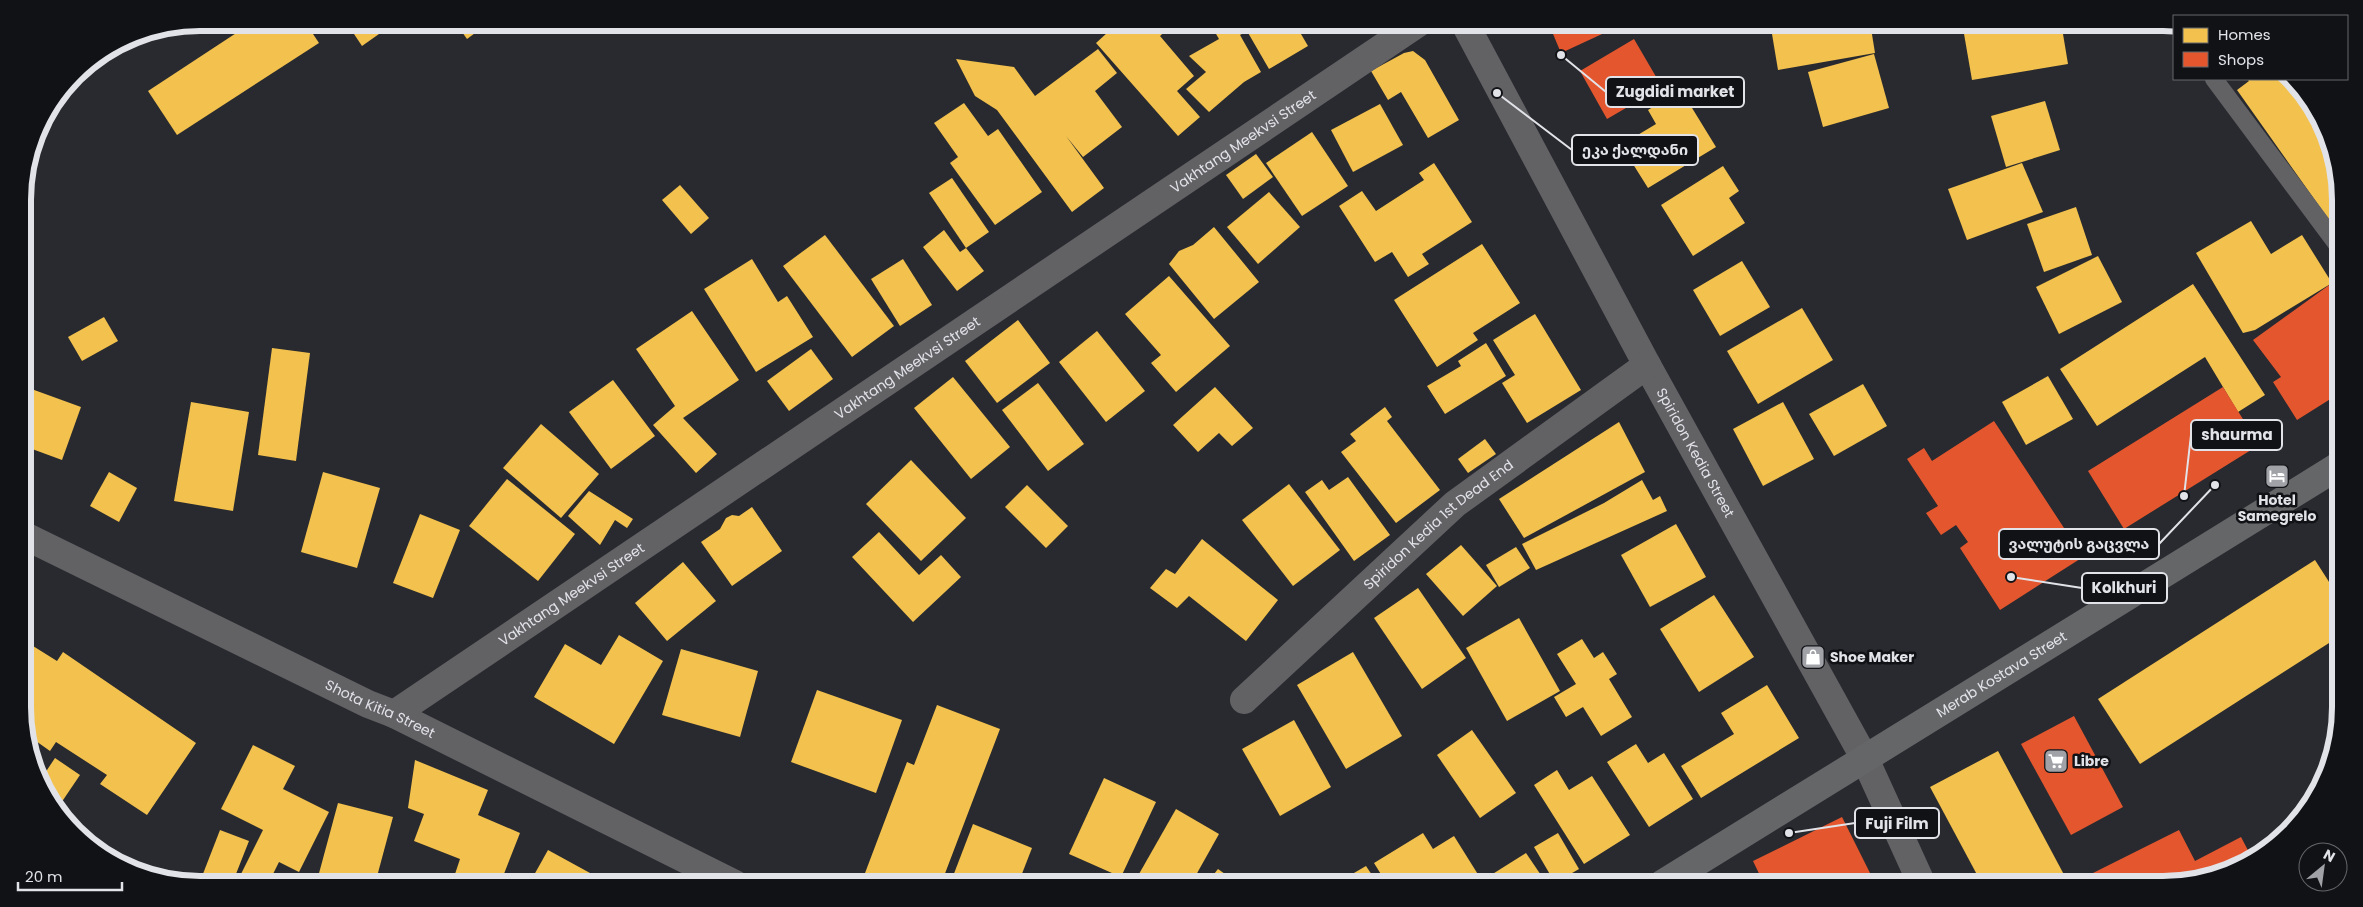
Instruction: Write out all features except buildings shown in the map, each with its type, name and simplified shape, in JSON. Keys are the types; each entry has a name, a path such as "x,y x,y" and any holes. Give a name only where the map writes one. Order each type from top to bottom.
{"main road":[{"name":"Merab Kostava Street","path":"1676,875 2332,470"}],"street":[{"name":"Vakhtang Meekvsi Street","path":"394,714 1407,31"},
{"name":"Spiridon Kedia Street","path":"1469,31 1647,365 1866,759 1918,875"},
{"name":"Spiridon Kedia 1st Dead End","path":"1244,700 1455,504 1647,365"},
{"name":"Shota Kitia Street","path":"31,539 368,704 394,714 718,876"}],"lane":[{"path":"2215,80 2332,238"}],"place":[{"name":"Zugdidi market","path":"1561,55"},
{"name":"ეკა ქალდანი","path":"1497,93"},
{"name":"Hotel Samegrelo","path":"2277,476"},
{"name":"ვალუტის გაცვლა","path":"2215,485"},
{"name":"shaurma","path":"2184,496"},
{"name":"Kolkhuri","path":"2011,577"},
{"name":"Shoe Maker","path":"1813,657"},
{"name":"Libre","path":"2056,761"},
{"name":"Fuji Film","path":"1789,833"}]}
